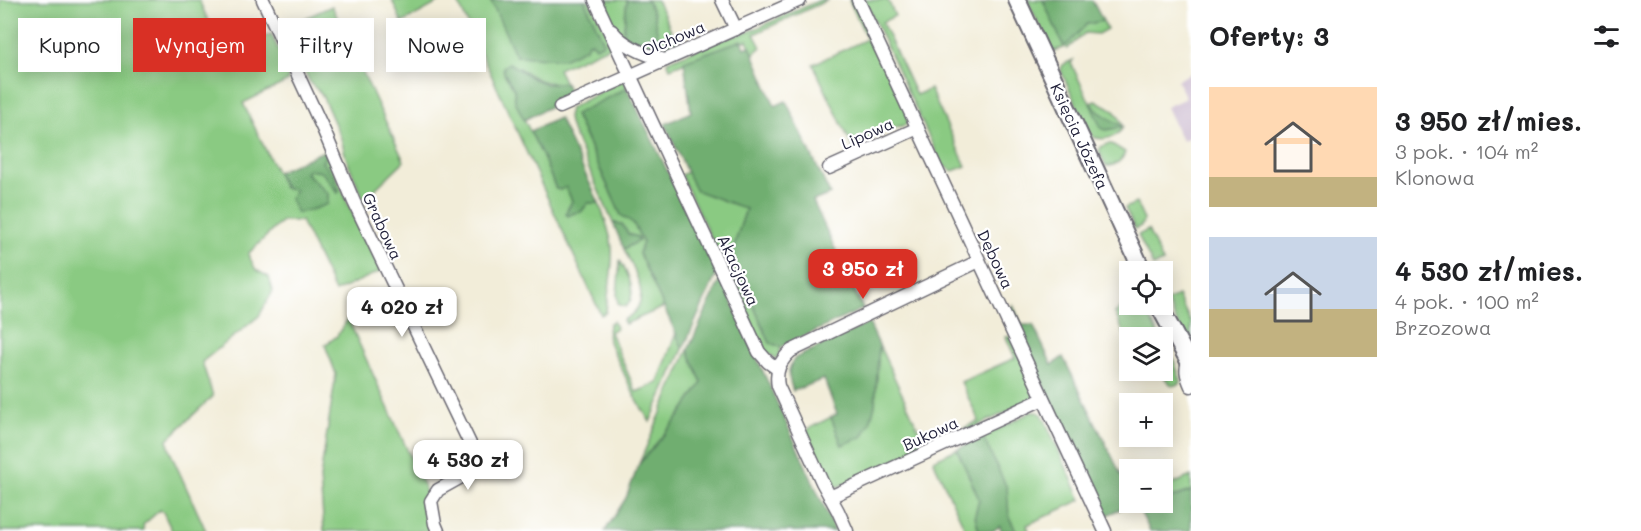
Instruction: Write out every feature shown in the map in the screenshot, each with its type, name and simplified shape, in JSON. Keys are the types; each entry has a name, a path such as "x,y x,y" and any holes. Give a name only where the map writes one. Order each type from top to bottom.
{"street":[{"name":"Grabowa","path":"263,0 324,131 354,202 474,452 477,464 474,470 438,490 431,501 438,531"},
{"name":"Akacjowa","path":"595,0 759,352 778,369"},
{"path":"722,0 736,29"},
{"name":"Olchowa","path":"560,107 800,0"},
{"name":"Dębowa","path":"858,0 1105,531"},
{"name":"Księcia Józefa","path":"1017,0 1138,261"},
{"name":"Akacjowa","path":"603,17 614,34 626,43 639,51 665,60"},
{"name":"Lipowa","path":"829,168 918,128"},
{"path":"847,531 778,386 778,369 784,357 791,351 979,261"},
{"path":"1163,315 1190,359 1186,373 1191,386"},
{"name":"Bukowa","path":"830,497 1044,399"}],"shaded area":[{"path":"1191,73 1191,137 1182,141 1166,107 1186,98 1177,80"}],"green space":[{"path":"0,0 199,0 207,18 133,18 133,72 266,72 266,36 271,34 278,49 278,72 287,72 288,81 243,103 284,188 328,194 306,173 309,170 322,172 338,192 321,162 326,150 348,204 381,271 335,292 301,221 282,221 248,254 256,270 269,277 273,291 259,316 202,362 213,396 167,440 206,531 172,531 160,510 143,525 144,531 0,531"},
{"path":"392,0 443,0 411,18 400,18"},
{"path":"457,0 494,0 491,1 588,43 604,43 584,0 589,0 613,45 558,69 565,83 540,80 519,68 504,73 514,89 515,101 556,189 566,187 572,201 567,210 574,213 581,212 588,203 599,203 611,240 612,257 606,312 601,315 486,63 486,18 465,18"},
{"path":"584,0 604,43 596,47 592,42 588,43 586,48 563,59 516,56 491,1"},
{"path":"602,0 627,0 623,37 613,24"},
{"path":"627,0 647,0 654,15 658,36 630,42 623,37"},
{"path":"647,0 657,0 677,43 653,47 630,42 654,15"},
{"path":"820,0 828,0 754,34 761,47 753,54 747,40 670,68 667,61 750,31"},
{"path":"849,0 854,0 909,118 906,125 887,129 853,148 813,64 867,39"},
{"path":"865,0 888,0 895,16 882,22 916,95 930,89 966,166 953,171 942,165"},
{"path":"1027,0 1043,0 1063,45 1087,24 1103,21 1107,29 1098,34 1085,33 1067,49 1065,47 1051,50"},
{"path":"1043,0 1092,0 1103,21 1087,24 1067,45 1063,45"},
{"path":"332,6 338,18 305,18"},
{"path":"742,40 745,48 750,46 775,106 786,101 830,194 813,201 863,309 781,347 770,343 731,255 746,209 695,190 665,124 691,112 684,61"},
{"path":"1073,60 1071,63 1090,103 1095,101 1105,105 1119,117 1123,127 1114,136 1100,139 1091,136 1061,71 1062,65"},
{"path":"509,63 534,79 547,84 565,83 571,96 524,120 515,101 514,89 504,73 503,67"},
{"path":"305,72 363,72 404,161 364,200 321,93 311,84"},
{"path":"624,79 627,88 575,115 621,215 633,222 643,243 639,254 664,307 625,324 623,320 633,313 641,297 637,277 624,249 639,240 628,234 622,224 613,223 569,124 568,117 570,108"},
{"path":"627,88 717,273 683,349 639,253 643,242 633,223 621,215 575,114"},
{"path":"1090,103 1099,112 1123,127 1106,130 1101,128"},
{"path":"559,118 599,203 588,203 581,212 568,216 566,214 572,201 566,187 556,189 530,131"},
{"path":"1107,144 1112,144 1125,152 1120,160 1109,166 1106,166 1099,151"},
{"path":"326,150 322,162 333,175 339,191 338,193 322,172 309,170 306,173 328,194 328,204 297,213 290,199 295,190 285,188 277,172"},
{"path":"687,172 696,190 746,209 731,255 770,343 781,347 777,359 765,352 681,175"},
{"path":"1136,203 1144,220 1141,226 1135,229 1125,208"},
{"path":"613,223 622,224 628,234 637,237 639,241 624,249"},
{"path":"1148,230 1163,261 1151,261 1138,235"},
{"path":"620,261 629,278 632,291 629,303 625,307 618,304 617,295"},
{"path":"721,278 835,531 605,531 626,498 639,464 678,418 702,383 688,350"},
{"path":"1178,296 1191,323 1191,344 1173,314 1173,298"},
{"path":"1013,305 1022,325 1033,325 1052,365 1063,357 1119,471 1119,510 1105,516 1008,310"},
{"path":"1119,309 1119,315 1149,315 1154,327 1121,327 1115,313"},
{"path":"348,319 425,489 434,531 324,531 320,478 336,374 325,345 337,336"},
{"path":"613,321 616,328 610,332 636,392 658,383 676,333 683,349 650,422 635,397 609,342 609,324"},
{"path":"869,323 879,345 875,405 870,423 862,437 842,445 831,417 837,414 824,379 793,391 789,370 795,358"},
{"path":"1011,336 1035,394 1031,401 968,430 964,428 979,421 961,382 1015,358 1006,337"},
{"path":"879,345 926,445 843,485 830,486 805,437 808,429 831,417 842,445 875,405"},
{"path":"688,350 702,383 678,418 639,464"},
{"path":"1173,359 1181,381 1180,384 1172,386 1167,381 1173,381"},
{"path":"1031,412 1042,414 1081,500 1027,525 1029,531 1016,531 1009,517 1007,505 983,437"},
{"path":"983,437 1007,488 1009,517 1016,531 1001,531 1000,526 993,531 979,531 975,515 979,499 957,449"},
{"path":"957,449 979,499 975,515 979,531 966,531 933,460"},
{"path":"1191,476 1191,491 1173,497 1173,484"},
{"path":"1191,491 1191,531 1150,531 1141,513 1173,513 1173,498"}]}
